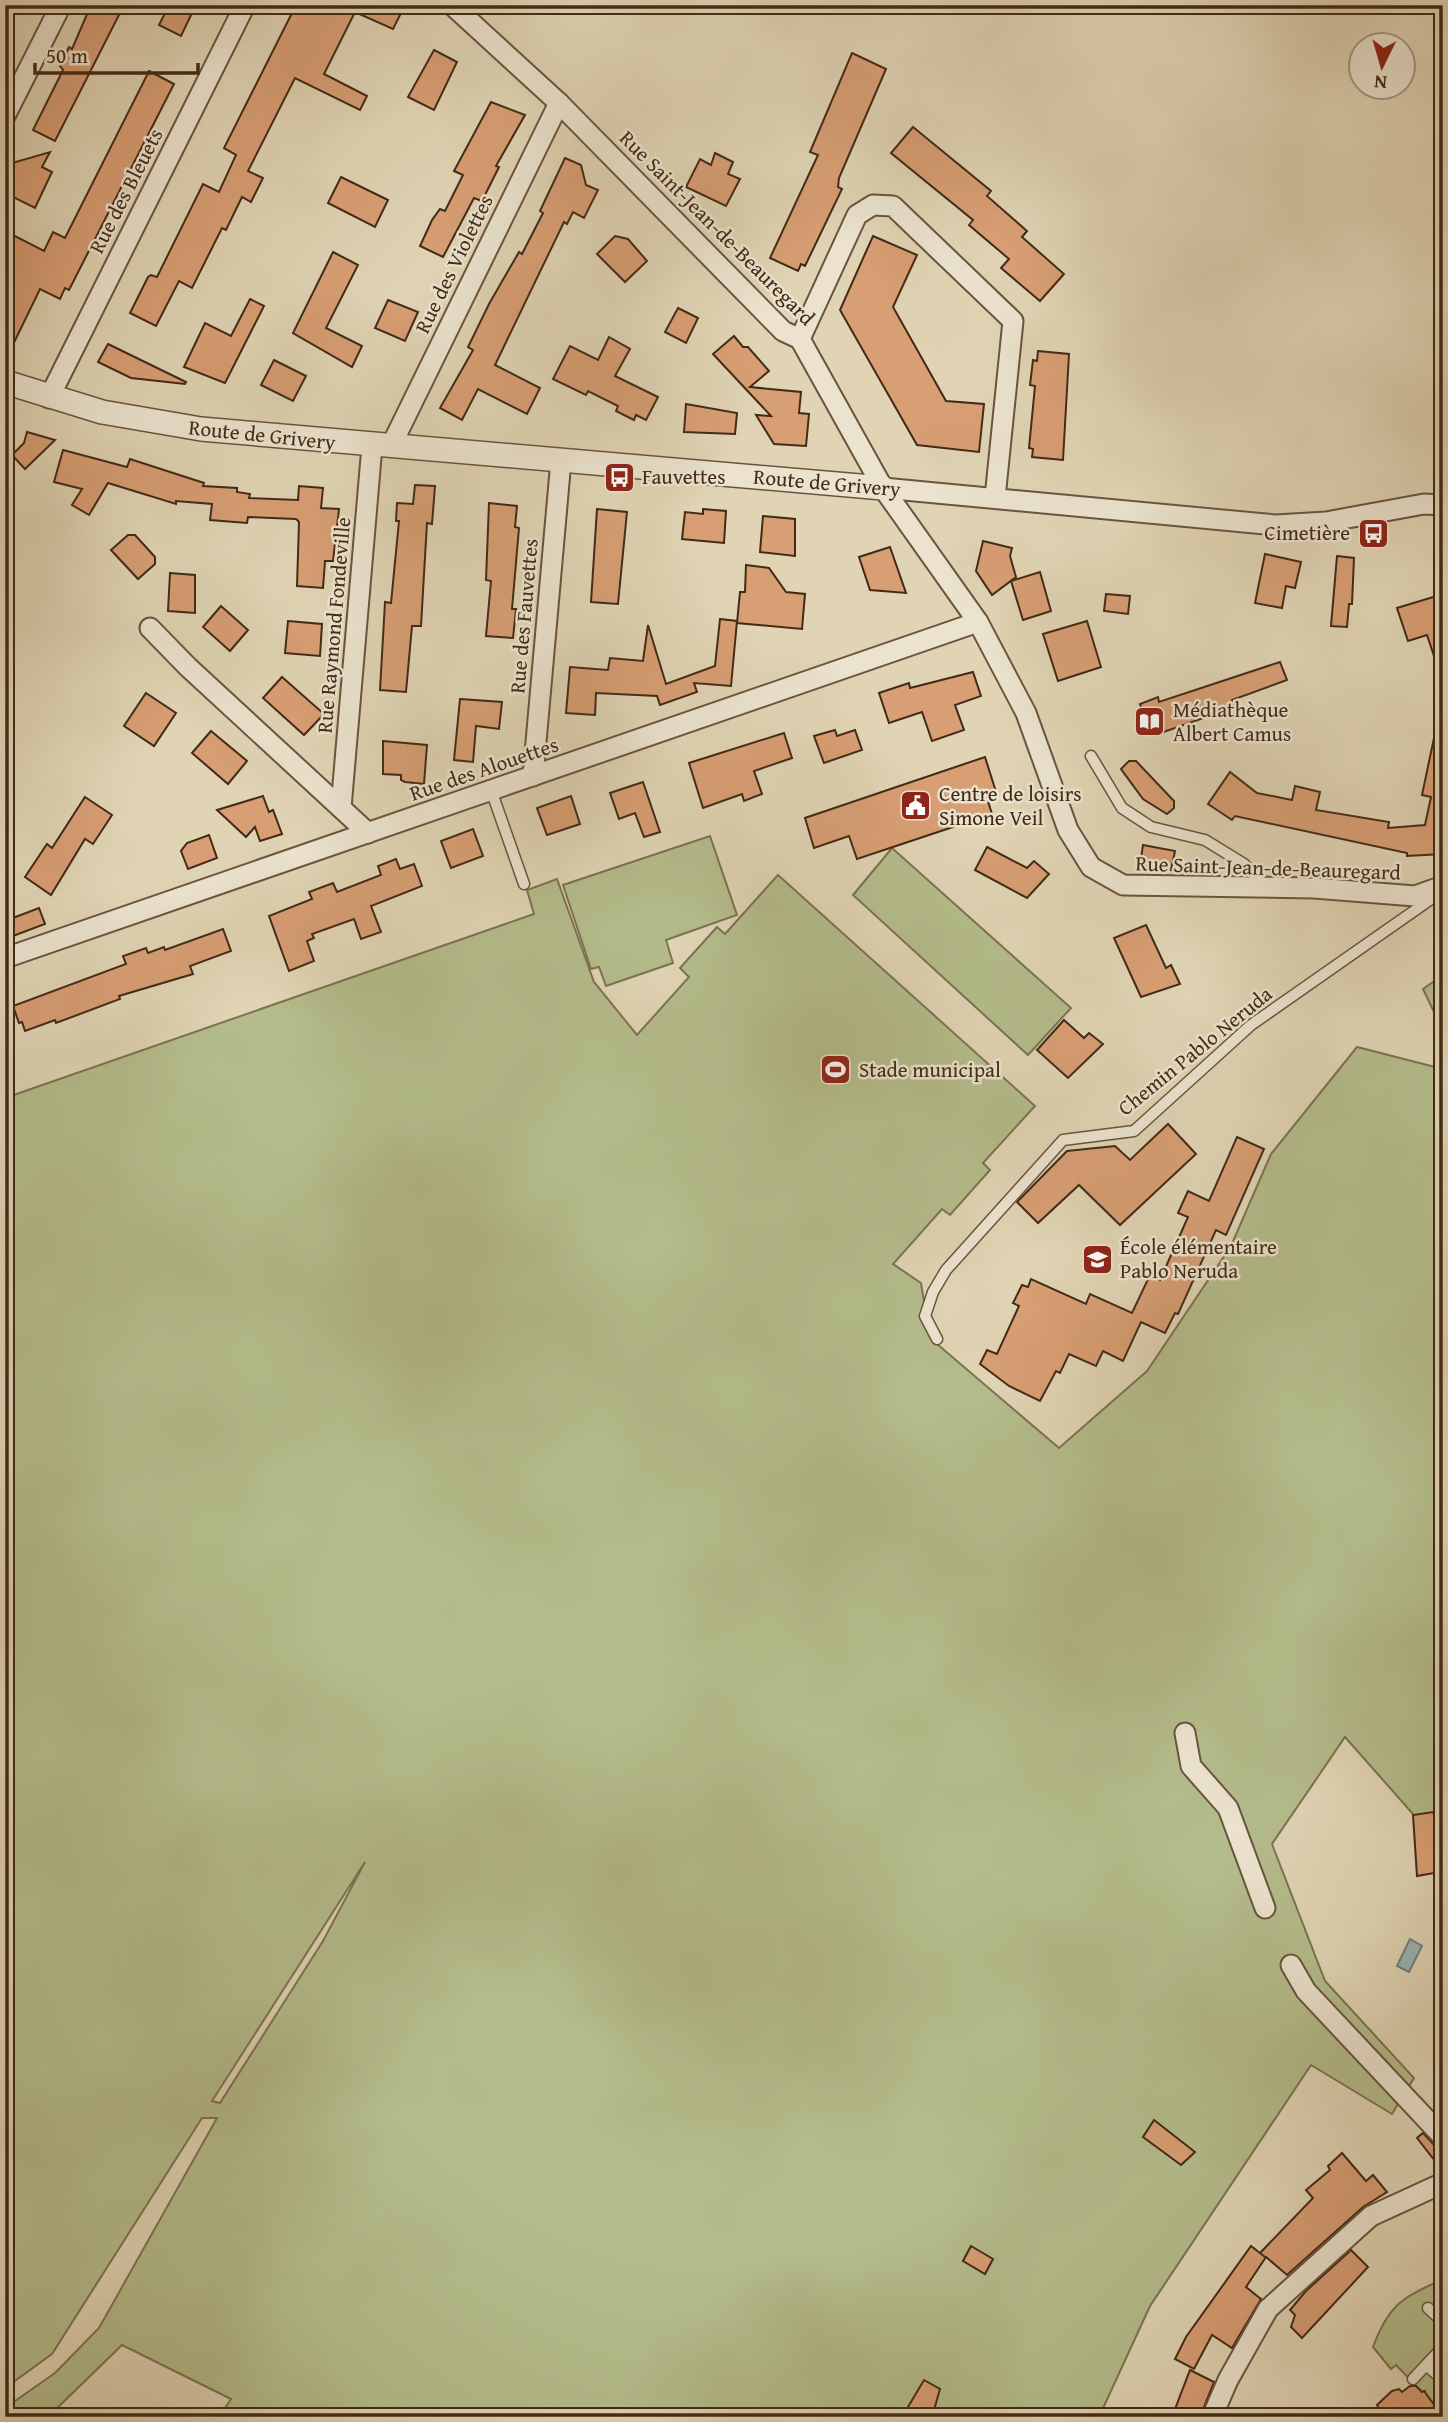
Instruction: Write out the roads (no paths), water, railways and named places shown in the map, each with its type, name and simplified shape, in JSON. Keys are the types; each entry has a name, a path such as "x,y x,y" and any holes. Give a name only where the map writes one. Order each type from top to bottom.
{"street":[{"path":"5,116 61,5"},
{"name":"Rue des Bleuets","path":"48,398 245,5"},
{"name":"Rue Saint-Jean-de-Beauregard","path":"452,5 559,103 783,331 800,338 883,488 978,622 1026,713 1068,830 1091,867 1123,885 1314,888 1415,896 1443,888"},
{"name":"Rue des Violettes","path":"381,446 559,103"},
{"path":"800,338 858,215 873,205 893,206 1013,321 996,498"},
{"name":"Route de Grivery","path":"5,382 48,398 102,412 173,425 381,446 996,498 1276,526 1326,522 1388,510 1443,505"},
{"name":"Rue Raymond Fondeville","path":"341,808 381,446"},
{"name":"Rue des Fauvettes","path":"533,776 561,460"},
{"name":"Rue des Alouettes","path":"5,958 87,927 978,622"},
{"path":"150,628 188,667 368,833"},
{"path":"1185,1733 1191,1766 1228,1808 1265,1908"},
{"path":"1291,1965 1306,1991 1443,2137"},
{"path":"1212,2417 1228,2380 1268,2309 1371,2216 1443,2183"}],"lane":[{"path":"1091,756 1122,808 1151,827 1205,840 1244,864 1268,888"},
{"path":"491,790 524,884"},
{"name":"Chemin Pablo Neruda","path":"937,1339 925,1315 933,1292 946,1270 1063,1140 1134,1131 1251,1025 1443,888"},
{"path":"1428,2308 1443,2322"},
{"path":"1413,2379 1443,2347"},
{"path":"1426,2365 1443,2380"}],"water":[{"path":"1410,1939 1422,1946 1409,1972 1397,1966"}],"place":[{"name":"Fauvettes","path":"619,477"},
{"name":"Cimetière","path":"1373,533"},
{"name":"Médiathèque Albert Camus","path":"1150,722"},
{"name":"Centre de loisirs Simone Veil","path":"916,806"},
{"name":"Stade municipal","path":"836,1070"},
{"name":"École élémentaire Pablo Neruda","path":"1097,1259"}]}
